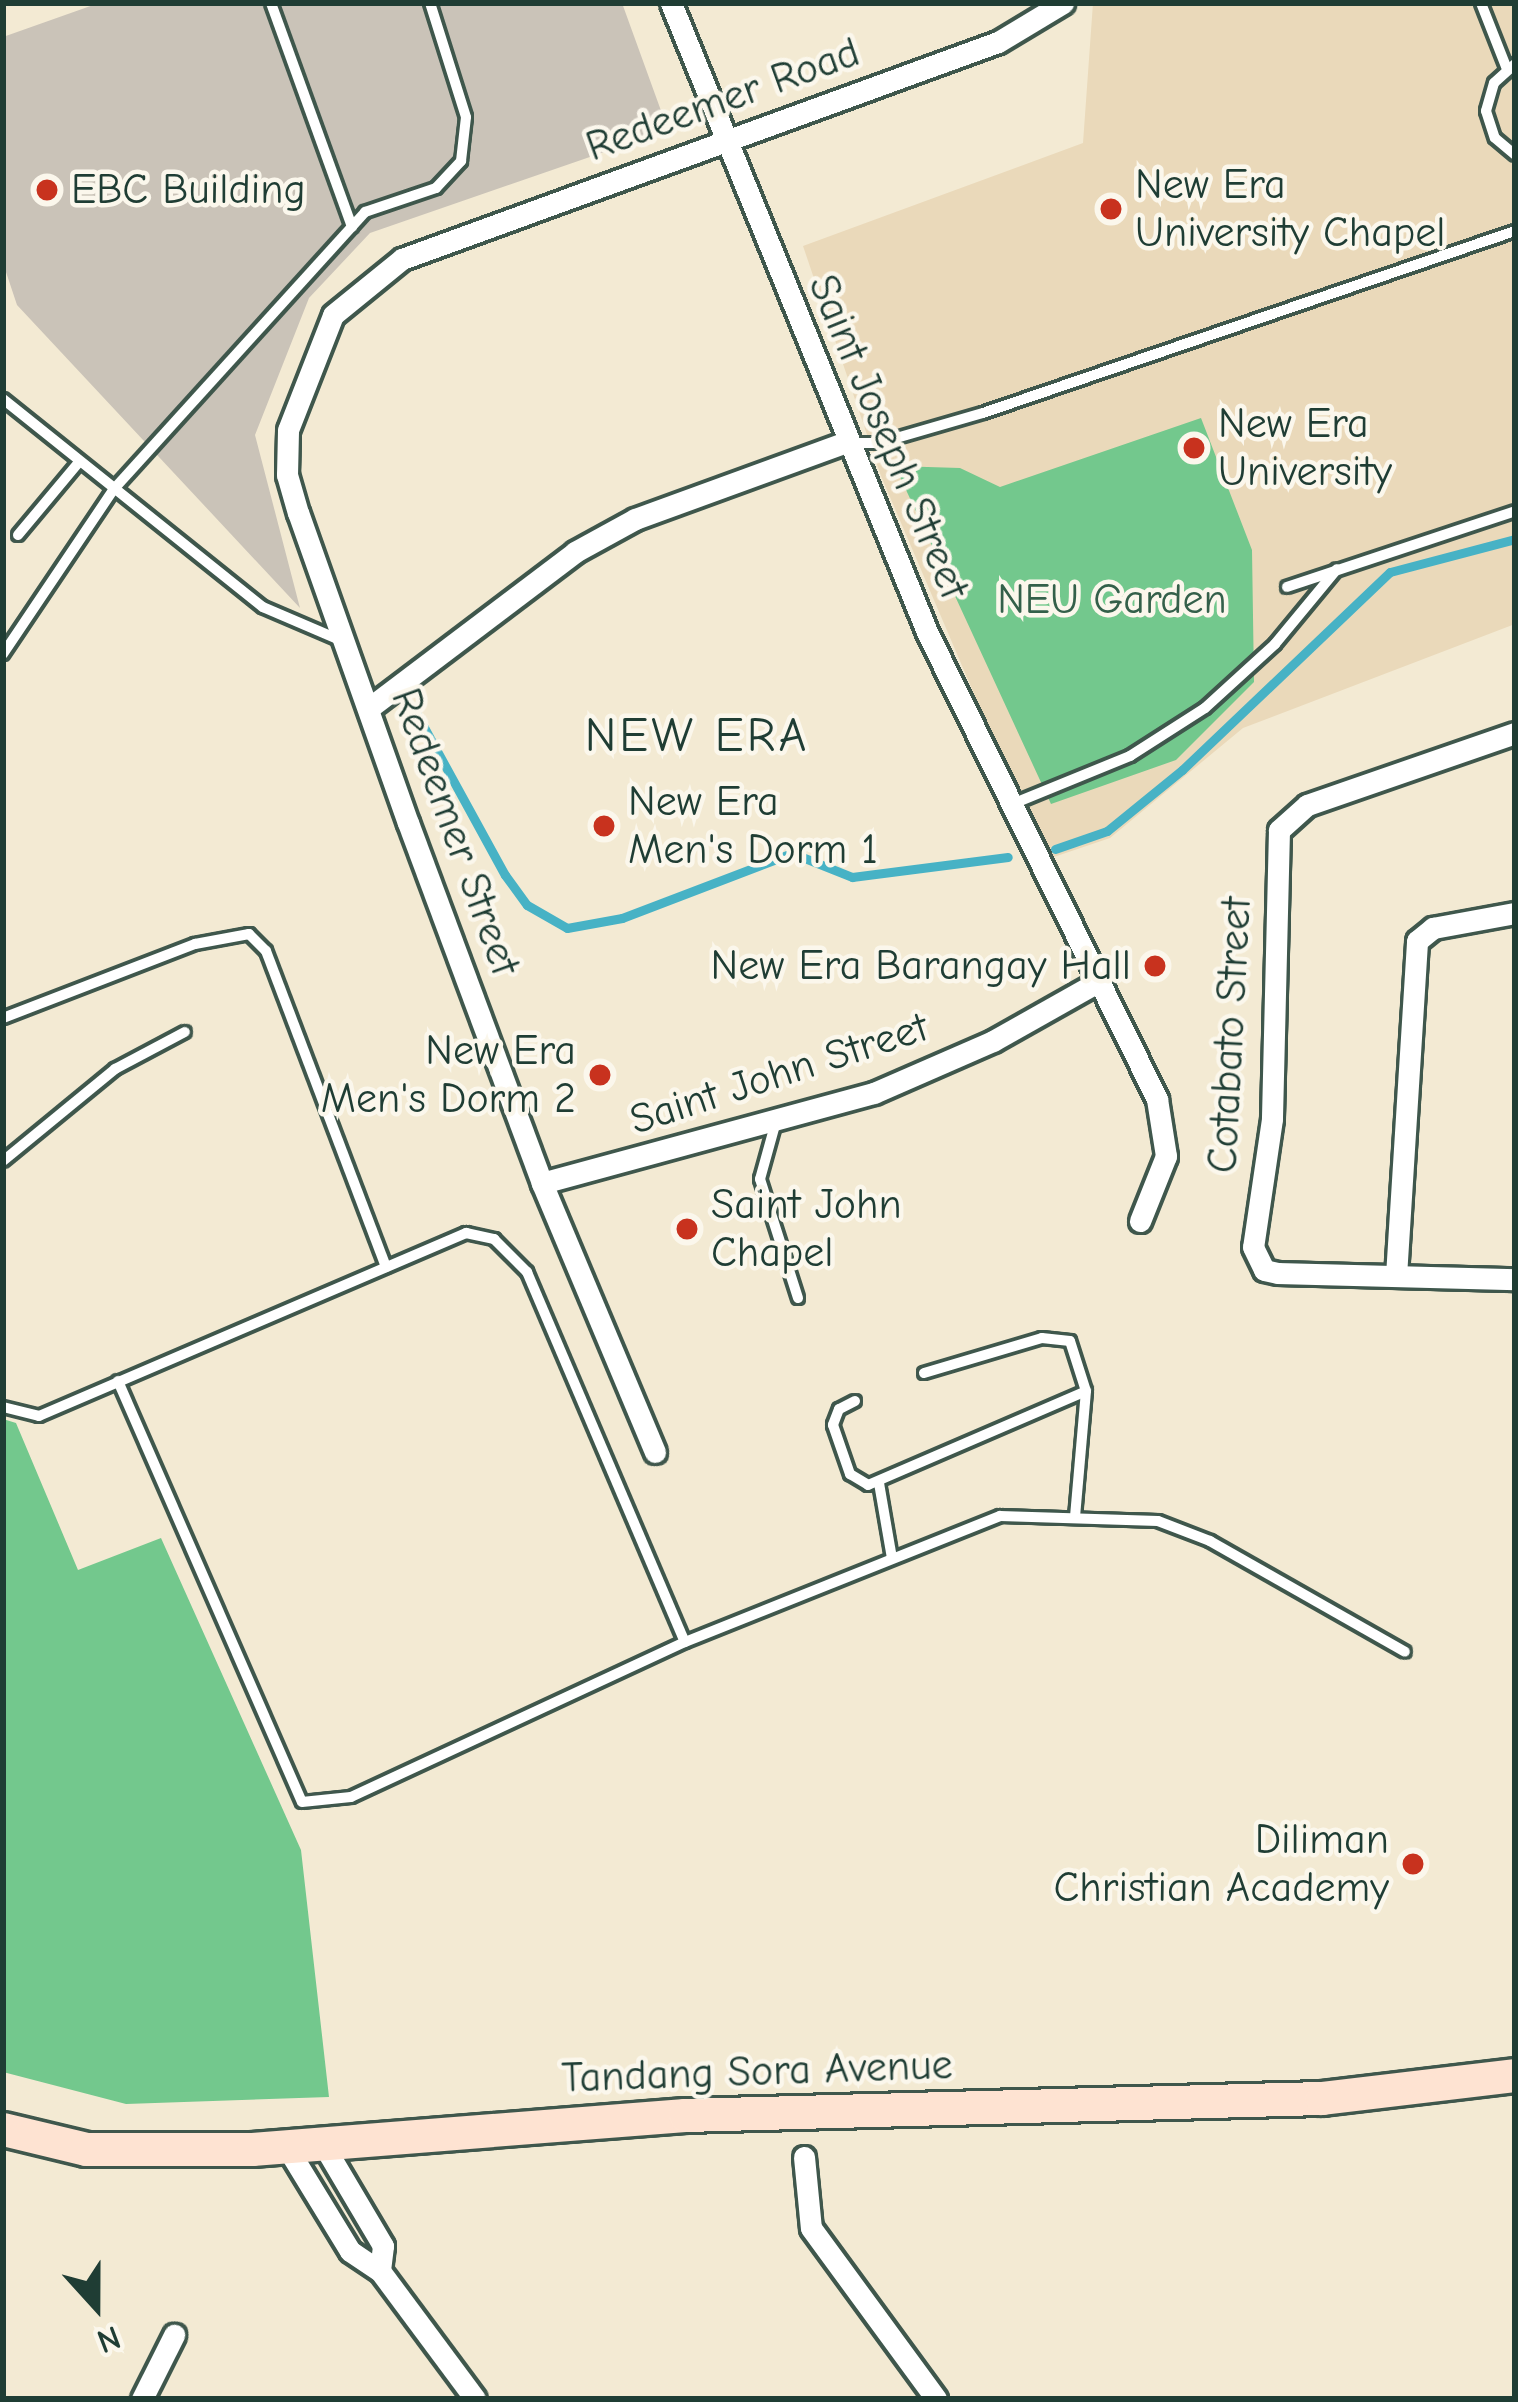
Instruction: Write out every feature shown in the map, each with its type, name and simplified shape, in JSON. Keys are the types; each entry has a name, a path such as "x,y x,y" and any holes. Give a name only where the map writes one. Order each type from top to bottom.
{"main road":[{"name":"Tandang Sora Avenue","path":"3,2128 86,2149 286,2146 685,2115 1322,2098 1515,2074"}],"street":[{"name":"Saint Joseph Street","path":"670,3 844,442 1009,805 1163,1121 1161,1185 1140,1221"},
{"name":"Redeemer Road","path":"402,259 998,43 1036,8 1064,3"},
{"name":"Redeemer Street","path":"402,259 333,315 288,430 287,475 542,1183 655,1452"},
{"path":"368,708 595,541 844,442"},
{"name":"Cotabato Street","path":"1396,1276 1278,1273 1257,1262 1275,1065 1279,830 1289,814 1515,734"},
{"path":"1515,913 1432,928 1417,941 1396,1276 1515,1279"},
{"name":"Saint John Street","path":"542,1183 775,1125 934,1070 1094,984"},
{"path":"321,2141 383,2246 380,2271"},
{"path":"286,2146 350,2251 380,2271 475,2399"},
{"path":"804,2157 811,2228 936,2399"},
{"path":"142,2399 174,2335"}],"lane":[{"path":"271,3 352,227"},
{"path":"3,654 114,489 365,212 436,188 469,142 430,3"},
{"path":"1481,3 1511,66 1486,111 1495,138 1515,155"},
{"path":"844,442 879,443 983,413 1515,231"},
{"path":"3,399 263,607 344,642"},
{"path":"17,536 79,462"},
{"path":"1287,587 1515,512"},
{"path":"1009,805 1130,756 1204,708 1275,644 1337,568"},
{"path":"3,1018 194,944 249,934 266,951 386,1267"},
{"path":"3,1161 116,1070 185,1032"},
{"path":"775,1125 760,1179 798,1298"},
{"path":"3,1407 39,1416 466,1233 494,1239 527,1272 685,1642"},
{"path":"924,1373 1057,1337 1070,1341 1086,1391 1075,1516"},
{"path":"118,1381 302,1802 351,1797 685,1642 1000,1516 1159,1521 1210,1541 1405,1652"},
{"path":"854,1401 839,1409 833,1425 850,1474 879,1483 1086,1391"},
{"path":"879,1483 892,1558"}],"shaded area":[{"path":"99,3 622,3 668,130 370,233 309,298 255,435 300,608 17,305 3,263 3,37"},
{"name":"New Era University","path":"1093,3 1515,3 1515,624 1243,728 1110,838 1045,860 881,476 803,246 1083,143"}],"green space":[{"name":"NEU Garden","path":"1201,418 1252,550 1254,682 1176,760 1051,804 895,466 960,468 1000,487"},
{"path":"3,1419 16,1423 78,1570 161,1538 301,1850 329,2097 126,2104 3,2072"}],"waterway":[{"path":"1055,849 1107,831 1182,770 1390,572 1515,539"},
{"path":"414,709 505,875 527,905 567,928 622,918 792,853 852,877 1008,857"}],"place":[{"name":"EBC Building","path":"47,190"},
{"name":"New Era University Chapel","path":"1111,209"},
{"name":"New Era University","path":"1194,448"},
{"name":"New Era Men's Dorm 1","path":"604,826"},
{"name":"New Era Barangay Hall","path":"1155,966"},
{"name":"New Era Men's Dorm 2","path":"600,1075"},
{"name":"Saint John Chapel","path":"687,1229"},
{"name":"Diliman Christian Academy","path":"1413,1864"}],"district":[{"name":"NEW ERA","path":"697,736"}]}
